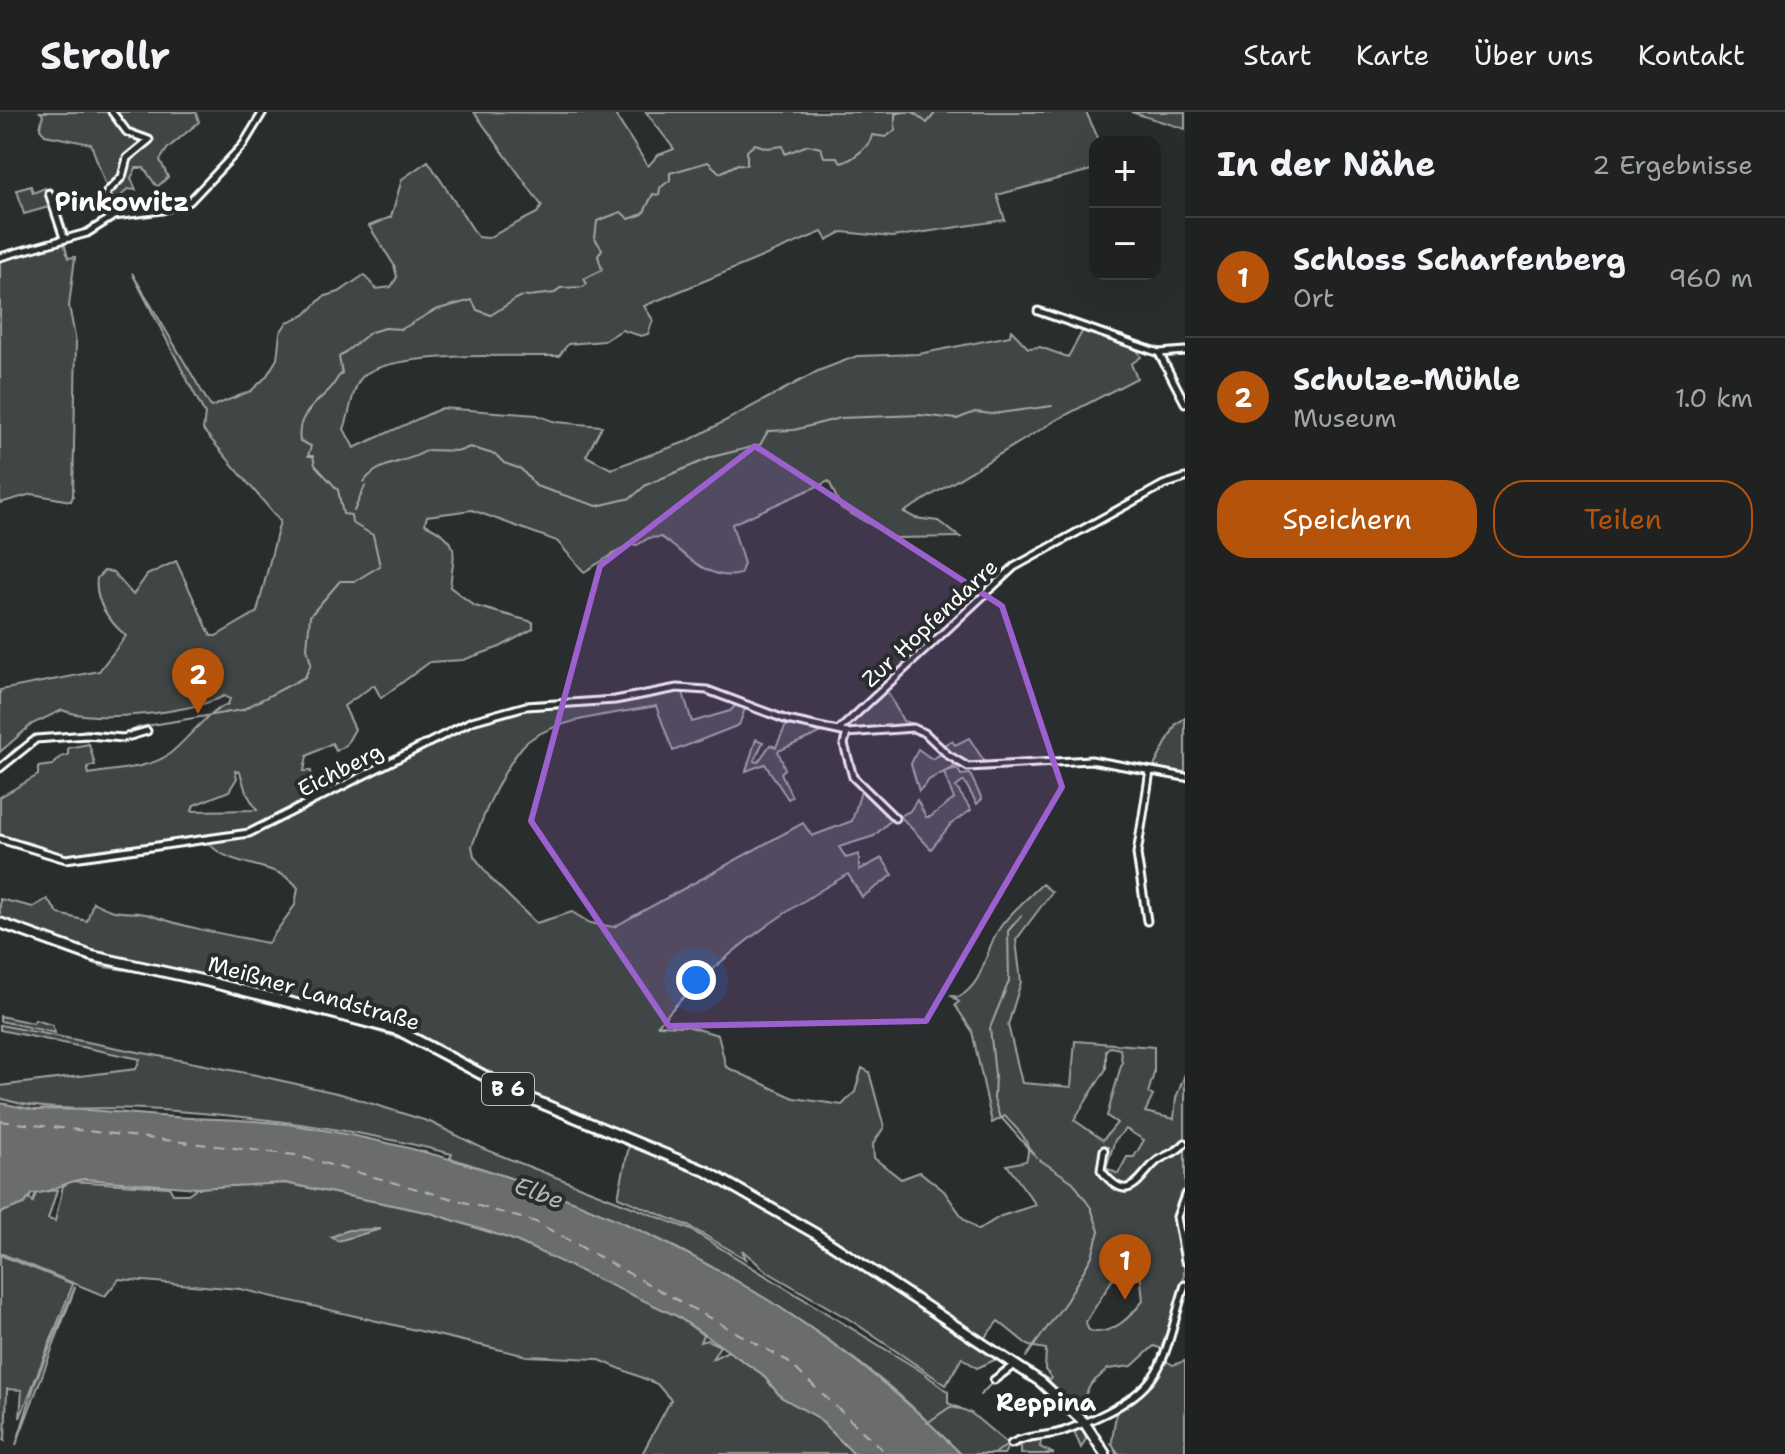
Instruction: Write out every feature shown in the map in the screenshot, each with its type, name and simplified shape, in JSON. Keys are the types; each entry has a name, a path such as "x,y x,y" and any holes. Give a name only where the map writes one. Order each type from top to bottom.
{"main road":[{"name":"Meißner Landstraße","path":"0,923 92,956 206,981 415,1037 502,1086 722,1180 816,1234 1015,1365"},
{"name":"B 6","path":"1015,1365 1086,1423 1105,1454"}],"street":[{"path":"0,257 87,233 103,223 108,214 107,192 122,177 127,158 149,140 127,132 112,112"},
{"path":"108,214 175,207 196,197 254,130 263,112"},
{"path":"49,193 64,238"},
{"path":"1038,311 1159,353 1185,351"},
{"path":"1159,353 1185,403"},
{"name":"Zur Hopfendarre","path":"839,730 1014,567 1163,485 1185,478"},
{"name":"Eichberg","path":"0,839 66,859 249,833 484,717 543,703 615,700 692,687 787,720 839,730"},
{"path":"839,730 847,733 913,728 930,737 961,764 973,767 1091,760 1185,777"},
{"path":"0,768 36,739 87,735 123,738 147,731"},
{"path":"847,733 844,744 853,777 895,818"},
{"path":"1142,769 1148,781"},
{"path":"1147,921 1137,854 1150,771"},
{"path":"1104,1150 1101,1170 1117,1184 1127,1187 1141,1183 1155,1163 1185,1143"},
{"path":"1185,1195 1177,1217 1185,1261"},
{"path":"1011,1444 1086,1423 1113,1410 1153,1377 1185,1285"},
{"path":"994,1380 1015,1365"}],"highlighted area":[{"path":"755,446 1002,606 1062,787 926,1021 669,1026 531,821 600,566"}],"shaded area":[{"path":"40,112 196,112 199,122 168,148 160,160 168,177 157,187 144,168 136,168 131,178 136,190 127,189 112,208 102,211 106,186 91,144 45,135 40,128 43,115"},
{"path":"474,112 614,113 648,166 658,155 674,149 646,112 1086,112 1097,136 1089,136 1089,171 997,195 1005,220 892,237 842,232 827,240 822,232 644,306 653,320 648,334 641,336 622,330 604,341 568,344 559,356 421,359 371,371 356,386 344,429 354,448 442,408 537,415 556,422 602,426 586,456 611,469 688,441 818,371 857,356 919,354 1010,336 1011,330 1028,348 1040,347 1068,357 1083,330 1137,350 1141,357 1131,364 1137,378 1058,419 904,512 915,518 938,521 960,537 895,538 841,508 829,481 732,524 744,564 740,574 729,576 698,565 661,537 649,538 637,545 630,544 584,572 557,541 472,510 427,516 425,524 445,536 453,548 450,587 475,606 533,622 533,629 500,647 463,660 430,662 381,698 374,685 344,706 355,729 346,745 336,751 332,743 307,756 304,771 311,771 313,800 245,832 69,856 59,856 0,836 0,797 38,775 38,767 53,765 68,755 68,748 89,744 95,765 87,767 89,774 160,760 211,714 228,704 230,699 224,696 190,707 119,716 76,714 62,710 32,724 0,752 0,690 99,671 126,636 100,603 97,578 104,571 113,572 133,595 147,575 176,561 211,636 216,636 257,612 280,521 203,430 205,414 132,273 211,407 251,391 266,377 277,359 280,333 287,322 305,315 323,297 339,292 364,275 376,289 391,287 397,277 394,265 369,226 391,217 402,179 428,161 478,237 488,238 537,213 542,206","holes":["235,771 240,772 246,792 257,810 192,811 194,805 229,791 237,778"]},
{"path":"1131,112 1185,112 1185,129"},
{"path":"31,186 33,193 45,188 52,206 24,214 17,190"},
{"path":"64,242 68,258 75,257 69,306 76,342 73,496 71,501 32,494 0,503 0,260"},
{"path":"682,689 692,722 730,711 737,704 746,706 739,725 673,751 656,706 585,719 533,737 507,769 472,846 474,856 492,880 536,923 572,912 590,923 614,927 803,823 812,836 852,821 861,791 892,819 874,836 839,847 846,858 859,854 859,870 882,858 893,875 862,897 848,874 796,906 723,960 658,1025 687,1026 718,1035 726,1067 794,1098 842,1105 855,1092 862,1068 869,1072 884,1127 873,1144 874,1158 901,1179 920,1172 944,1191 963,1218 978,1230 1001,1216 1036,1205 1007,1165 1026,1161 1026,1141 1005,1116 992,1123 972,1031 955,1005 959,1002 952,996 959,997 975,983 1001,926 1042,884 1052,892 1016,940 1021,982 1008,1025 1022,1083 1071,1087 1075,1041 1154,1047 1154,1073 1148,1093 1153,1096 1145,1112 1174,1119 1176,1098 1185,1074 1185,1189 1179,1198 1175,1217 1184,1279 1162,1349 1154,1346 1132,1366 1108,1369 1091,1384 1084,1397 1071,1405 1048,1382 1052,1378 1045,1370 1046,1349 1029,1346 998,1321 983,1340 723,1178 515,1090 404,1030 84,951 0,921 0,899 33,907 47,899 59,914 87,921 93,902 119,912 145,914 268,943 295,905 298,888 279,873 227,857 207,841 251,834 268,827 476,722 523,707 619,701","holes":["1110,1047 1120,1049 1122,1062 1107,1116 1117,1123 1103,1140 1074,1120 1106,1069 1106,1050","1126,1129 1144,1140 1134,1157 1127,1157 1118,1174 1106,1168 1115,1140","1140,1270 1143,1301 1115,1327 1093,1332 1086,1322 1112,1280"]},
{"path":"886,689 903,721 915,724 912,727 848,731 848,725"},
{"path":"1185,718 1185,775 1152,770 1176,724"},
{"path":"786,725 827,730 778,751 785,769 781,773 792,797 788,799 765,764 746,771 756,739 763,742 754,761 758,762 770,745 776,747"},
{"path":"969,738 986,764 958,761 941,746 952,741 955,745"},
{"path":"918,749 932,759 943,753 958,765 930,779 919,791 911,764"},
{"path":"957,768 961,775 970,774 982,799 977,804 964,781 956,787 971,810 951,824 931,849 900,816 910,811 917,800 926,817 930,817 954,799 944,773"},
{"path":"0,925 74,952 268,1002 154,974 104,967 0,929"},
{"path":"272,1001 408,1037 457,1063 698,1170 792,1222 999,1358 977,1368 962,1358 946,1385 852,1321 766,1271 742,1250 746,1259 688,1226 618,1197 629,1146 512,1097 410,1041"},
{"path":"0,1016 52,1025 55,1033 0,1021"},
{"path":"0,1025 341,1094 430,1122 484,1149 691,1230 921,1371 948,1392 948,1403 971,1413 1009,1445 1004,1454 961,1454 899,1395 841,1349 736,1281 625,1224 450,1158 452,1154 338,1129 261,1119 145,1109 53,1108 0,1098 0,1086 136,1069 140,1059 0,1030"},
{"path":"70,1181 169,1187 173,1194 188,1194 197,1188 285,1183 431,1213 514,1240 677,1316 703,1335 700,1342 707,1340 720,1346 712,1359 728,1351 762,1374 781,1397 817,1417 854,1454 642,1454 671,1400 657,1384 597,1359 527,1356 240,1289 119,1279 105,1296 0,1253 0,1213 29,1198 33,1202 36,1193 57,1190 48,1219 55,1221 63,1186"},
{"path":"0,1255 73,1284 20,1418 22,1390 7,1389 5,1441 0,1438"},
{"path":"75,1288 16,1445 36,1380"},
{"path":"1164,1360 1173,1365 1185,1361 1185,1454 1116,1454 1112,1442 1116,1413 1110,1415 1155,1379"},
{"path":"1082,1424 1086,1439 1081,1448 1074,1431 1050,1435"},
{"path":"1042,1438 1040,1447 1054,1454 1021,1454 1021,1446 1014,1447"}],"water":[{"name":"Elbe","path":"0,1103 35,1110 87,1110 300,1126 392,1144 482,1169 571,1200 657,1238 740,1283 818,1334 892,1391 961,1454 854,1454 817,1417 781,1397 762,1374 677,1316 514,1240 431,1213 285,1183 197,1188 84,1179 32,1194 24,1204 0,1213"},
{"path":"381,1229 338,1241 331,1237 348,1230"}],"waterway":[{"path":"120,736 140,727 242,710 305,677 311,664 307,648 310,616 340,581 355,581 380,566 373,535 352,523 351,515 343,514 338,490 315,465 313,456 308,456 311,446 300,441 299,432 304,418 342,373 339,357 371,332 385,328 402,329 435,310 472,300 477,310 491,315 519,297 555,293 560,288 583,287 587,284 584,279 602,270 598,256 602,249 595,239 597,221 621,212 629,219 643,214 653,194 659,195 660,188 670,180 670,173 708,162 720,173 738,164 747,165 747,151 755,144 767,148 783,146 785,154 808,145 821,148 824,157 837,157 841,163 861,152 872,135 886,137 895,130 895,114 904,112"},
{"path":"913,112 927,123 936,112"},
{"path":"364,482 378,470 427,450 460,451 470,447 496,455 504,463 521,469 536,486 597,506 631,498 646,485 712,457 760,445 768,431 794,430 840,418 920,415 957,419 975,412 992,414 1052,406"},
{"path":"354,511 365,486"},
{"path":"62,734 88,730 114,735"},
{"path":"0,763 15,749 36,738"},
{"path":"1021,916 1008,931 1009,981 990,1028 994,1099 999,1115 1036,1157"},
{"path":"1026,1357 1067,1300 1092,1256 1099,1231 1091,1208 1073,1182 1040,1160"},
{"path":"1181,1211 1181,1224"},
{"path":"980,1395 992,1383"},
{"path":"927,1423 950,1407 961,1409"},
{"path":"1111,1443 1119,1454"},
{"path":"993,1454 1008,1445"}],"ferry route":[{"path":"0,1121 295,1155 536,1222 786,1360 887,1454"}],"place":[{"name":"Schulze-Mühle","path":"198,714"},
{"name":"Schloss Scharfenberg","path":"1125,1300"}],"district":[{"name":"Pinkowitz","path":"122,201"},
{"name":"Reppina","path":"1046,1403"}]}
